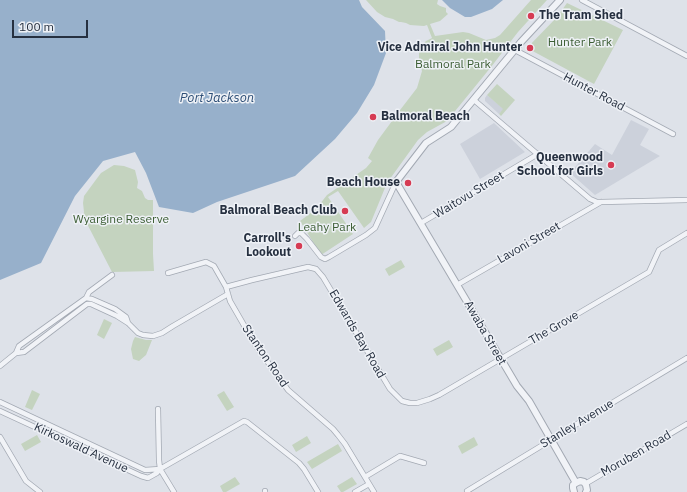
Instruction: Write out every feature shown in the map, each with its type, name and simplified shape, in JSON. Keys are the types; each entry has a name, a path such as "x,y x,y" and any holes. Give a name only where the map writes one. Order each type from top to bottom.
{"street":[{"path":"295,236 298,233 301,233 320,257 326,259 375,228 396,182 426,144 450,127 515,50 560,0"},
{"path":"582,0 687,56"},
{"name":"Hunter Road","path":"515,50 673,134"},
{"path":"474,100 590,199 597,202 687,200"},
{"name":"Waitovu Street","path":"421,224 538,154"},
{"name":"Awaba Street","path":"396,182 517,386 529,401 576,482"},
{"name":"Lavoni Street","path":"457,285 601,202"},
{"name":"The Grove","path":"407,402 418,403 430,400 650,272 659,250 687,233"},
{"name":"Stanton Road","path":"168,273 206,262 214,266 226,287 230,301 256,346 286,388 338,435 374,492"},
{"name":"Edwards Bay Road","path":"226,287 308,267 316,269 324,276 387,384 399,399 407,402"},
{"path":"0,366 16,353 20,346 86,298 89,292 112,275"},
{"path":"16,353 24,352 87,304 91,304 117,316 143,336 153,336 168,330 228,294"},
{"path":"86,298 115,309 126,317 128,323"},
{"name":"Stanley Avenue","path":"467,491 687,358"},
{"name":"Kirkoswald Avenue","path":"0,402 145,470 160,469"},
{"path":"158,408 160,469 174,492"},
{"name":"Kirkoswald Avenue","path":"0,411 148,478 157,473 160,469 244,421 299,463 318,492"},
{"name":"Moruben Road","path":"585,484 687,424"},
{"path":"0,437 26,481 40,492"},
{"path":"364,477 400,456 424,463"},
{"path":"574,492 573,488 576,482 582,482 587,488 586,492"},
{"path":"355,492 369,484"}],"shaded area":[{"path":"487,95 504,109 499,114 485,101"},
{"name":"Queenwood School for Girls","path":"631,120 649,129 640,145 660,156 595,195 570,173 595,144 612,155"},
{"name":"Queenwood School for Girls","path":"494,123 525,152 480,179 460,144"}],"green space":[{"path":"366,0 438,0 437,4 446,8 446,12 448,14 440,21 430,24 435,36 463,32 486,40 500,35 531,0 547,0 518,32 447,121 427,132 418,140 387,183 371,222 364,228 338,191 328,197 353,234 321,255 300,221 316,209 327,195 366,168 372,161 368,158 378,140 392,121 390,120 395,113 397,114 417,88 422,71 419,62 421,46 432,38 427,25 410,25 385,17 377,12"},
{"name":"Hunter Park","path":"567,3 623,30 594,84 527,48 557,17"},
{"path":"497,84 515,100 501,116 499,114 503,109 487,95"},
{"name":"Wyargine Reserve","path":"114,165 124,166 135,170 138,182 137,188 142,191 145,198 148,200 153,200 154,271 112,272 83,216 84,196 101,173"},
{"path":"401,260 405,267 389,276 385,269"},
{"path":"104,319 112,323 104,339 97,335"},
{"path":"135,337 152,340 146,355 139,361 133,359 131,349"},
{"path":"449,340 453,347 437,356 433,349"},
{"path":"32,390 40,394 32,410 25,407"},
{"path":"224,391 234,407 227,411 217,395"},
{"path":"37,435 41,442 25,451 21,444"},
{"path":"307,436 311,443 296,452 292,445"},
{"path":"474,437 478,445 462,454 458,446"},
{"path":"338,444 342,451 312,469 307,462"},
{"path":"235,477 240,484 226,492 223,492 220,486"},
{"path":"352,477 357,484 341,492 337,486"}],"water":[{"name":"Port Jackson","path":"0,0 359,0 362,7 385,31 386,53 374,85 357,113 335,139 295,176 217,202 193,213 159,207 146,173 135,152 103,161 75,196 41,263 0,280"},
{"path":"442,0 503,0 492,9 471,17 465,17 450,8"}],"place":[{"name":"The Tram Shed","path":"531,16"},
{"name":"Vice Admiral John Hunter","path":"530,48"},
{"name":"Balmoral Beach","path":"373,117"},
{"name":"Queenwood School for Girls","path":"611,165"},
{"name":"Beach House","path":"408,183"},
{"name":"Balmoral Beach Club","path":"345,211"},
{"name":"Carroll's Lookout","path":"299,246"}],"park label":[{"name":"Balmoral Park","path":"453,65"},
{"name":"Leahy Park","path":"327,228"}]}
